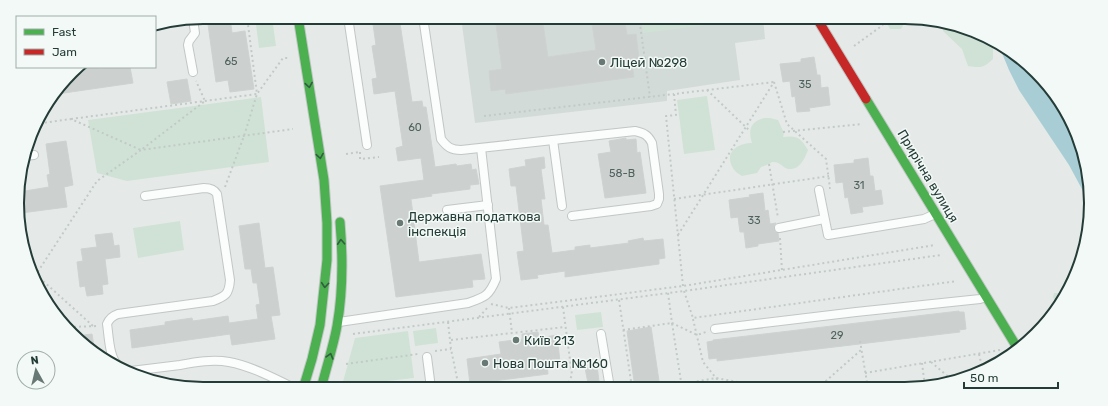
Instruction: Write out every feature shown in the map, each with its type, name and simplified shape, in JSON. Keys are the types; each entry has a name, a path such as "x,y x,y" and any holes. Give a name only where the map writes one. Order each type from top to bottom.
{"street":[{"path":"299,24 324,180 327,223 327,260 320,325 305,382"},
{"name":"Прирічна вулиця","path":"820,24 1015,344"},
{"path":"322,382 338,323 342,264 339,212"}],"lane":[{"path":"193,72 188,45 195,33 194,24"},
{"path":"349,24 367,145"},
{"path":"424,24 442,139 446,146 453,150 635,131 643,133 648,137 652,143 659,194 659,199 656,204 651,206 572,216"},
{"path":"554,140 562,206"},
{"path":"320,325 468,303 483,298 491,290 496,279 481,148"},
{"path":"113,358 107,324 113,316 118,314 213,301 222,297 229,289 230,280 219,203 215,191 208,188 145,196"},
{"path":"819,190 828,235 924,219 936,214"},
{"path":"447,210 488,205"},
{"path":"780,228 824,219"},
{"path":"715,329 987,297"},
{"path":"601,334 609,382"},
{"path":"426,354 430,382"},
{"path":"138,370 197,362 224,361 247,367 280,382"}],"path":[{"path":"248,24 257,94"},
{"path":"640,24 650,97"},
{"path":"851,48 883,25"},
{"path":"219,203 244,136 257,94 283,58 288,58"},
{"path":"193,72 205,101"},
{"path":"484,116 774,82"},
{"path":"678,235 774,82"},
{"path":"774,82 787,124 826,159 830,188 819,190"},
{"path":"707,90 750,131"},
{"path":"43,123 257,94"},
{"path":"674,94 676,115 666,116 684,286"},
{"path":"38,271 97,181 205,101"},
{"path":"71,118 140,150 293,129"},
{"path":"784,132 862,124"},
{"path":"360,152 360,159 379,157"},
{"path":"769,164 780,228 782,271"},
{"path":"674,199 829,176"},
{"path":"478,318 491,303 509,308 684,286 940,244"},
{"path":"353,334 668,294 947,254"},
{"path":"41,281 93,326"},
{"path":"693,318 958,281"},
{"path":"684,291 693,318 703,362 720,382"},
{"path":"668,294 682,382"},
{"path":"619,300 631,382"},
{"path":"563,307 572,375 569,382"},
{"path":"509,308 512,333"},
{"path":"448,322 451,349 458,382"},
{"path":"624,330 672,323 697,335 715,329"},
{"path":"73,327 107,324"},
{"path":"451,340 565,327"},
{"path":"860,341 867,382"},
{"path":"346,364 426,354 451,349"},
{"path":"825,382 861,350"},
{"path":"865,373 1001,350"},
{"path":"979,354 982,365"},
{"path":"930,362 948,377"},
{"path":"922,363 925,381"},
{"path":"693,382 716,378 738,382"}],"shaded area":[{"name":"Ліцей №298","path":"462,24 764,24 765,39 735,43 740,80 667,91 667,101 475,123"}],"green space":[{"path":"256,24 273,24 276,46 259,48"},
{"path":"642,24 713,24 643,33"},
{"path":"887,24 904,24 901,29 890,29"},
{"path":"943,28 963,33 984,42 993,47 993,59 982,67 968,66 962,49 943,31"},
{"path":"707,96 715,150 684,154 677,100"},
{"path":"261,97 269,162 127,181 97,173 88,120"},
{"path":"764,118 778,120 784,133 783,137 792,136 798,138 808,150 802,163 796,168 788,169 772,162 761,167 757,173 742,176 735,171 732,166 730,155 735,148 743,144 752,143 750,134 751,127 753,124"},
{"path":"180,221 184,250 138,258 133,228"},
{"path":"1054,293 1059,294 1055,300 1053,297"},
{"path":"601,312 603,327 577,330 575,315"},
{"path":"436,328 438,343 415,346 413,331"},
{"path":"408,331 414,378 379,382 343,382 355,338"}],"water":[{"path":"1002,53 1032,76 1054,104 1066,124 1075,145 1081,168 1084,194 1069,165 1019,90"}],"building":[{"path":"208,24 231,24 232,33 245,31 254,89 230,92 228,80 216,82"},
{"path":"373,24 400,24 412,102 422,101 423,107 426,107 435,167 456,164 457,166 471,164 472,170 476,169 479,184 470,185 470,189 431,194 432,196 411,199 419,262 481,254 485,279 472,280 473,287 396,297 380,186 424,180 421,158 398,161 396,148 403,146 395,91 374,94 372,79 377,78 372,46 376,45"},
{"path":"496,24 543,24 548,57 596,50 592,24 625,24 627,35 636,34 639,58 631,59 634,77 506,94 505,89 491,91 489,71 502,69"},
{"path":"814,57 817,75 820,75 821,88 828,87 830,105 809,108 810,111 797,112 795,96 792,97 790,81 783,82 780,64 801,62 801,59"},
{"path":"85,68 130,68 133,83 62,93"},
{"path":"187,79 191,101 171,104 167,82"},
{"path":"626,138 626,140 636,139 637,153 640,152 646,193 605,198 598,154 611,152 609,141"},
{"path":"66,141 73,185 64,187 67,207 24,213 25,191 49,187 47,175 50,174 46,144"},
{"path":"544,157 545,168 541,169 545,199 541,199 544,225 548,225 552,253 575,250 575,247 590,245 590,248 629,243 628,241 643,238 644,241 663,239 665,258 659,259 659,264 565,277 565,271 537,275 538,278 521,280 517,252 524,251 516,186 511,186 509,169 526,166 525,160"},
{"path":"868,158 870,176 873,176 875,191 881,190 883,204 862,207 863,212 851,214 848,197 845,198 843,182 836,183 834,165 854,163 854,160"},
{"path":"763,193 765,211 768,210 770,224 776,223 774,229 775,232 778,233 779,241 758,244 758,246 746,248 744,232 740,232 738,217 731,218 729,200 750,197 749,195"},
{"path":"259,223 265,268 273,267 280,315 271,316 275,339 232,345 230,334 132,348 130,330 165,325 165,322 192,318 193,321 228,316 229,323 258,319 256,305 260,304 257,283 253,283 251,269 245,269 239,226"},
{"path":"112,233 114,246 119,245 120,257 105,259 108,284 102,285 103,294 87,296 85,286 80,287 77,262 83,261 81,249 97,247 95,235"},
{"path":"959,311 964,312 966,329 959,330 960,332 717,361 717,358 709,359 707,342 713,340"},
{"path":"651,327 659,382 634,382 627,331"},
{"path":"538,332 539,338 557,335 560,362 547,364 548,374 486,382 470,382 467,359 501,354 499,342 522,339 522,334"},
{"path":"92,334 94,345 85,338 82,335"},
{"path":"597,366 599,381 588,382 585,368"}],"traffic: fast":[{"path":"299,24 324,180 327,223 327,260 320,325 305,382"},
{"path":"866,99 1015,344"},
{"path":"323,382 334,342 339,313 342,274 340,222"}],"traffic: jam":[{"path":"820,24 866,99"}],"place":[{"name":"Ліцей №298","path":"602,62"},
{"name":"Державна податкова інспекція","path":"400,223"},
{"name":"Київ 213","path":"516,340"},
{"name":"Нова Пошта №160","path":"485,363"}]}
